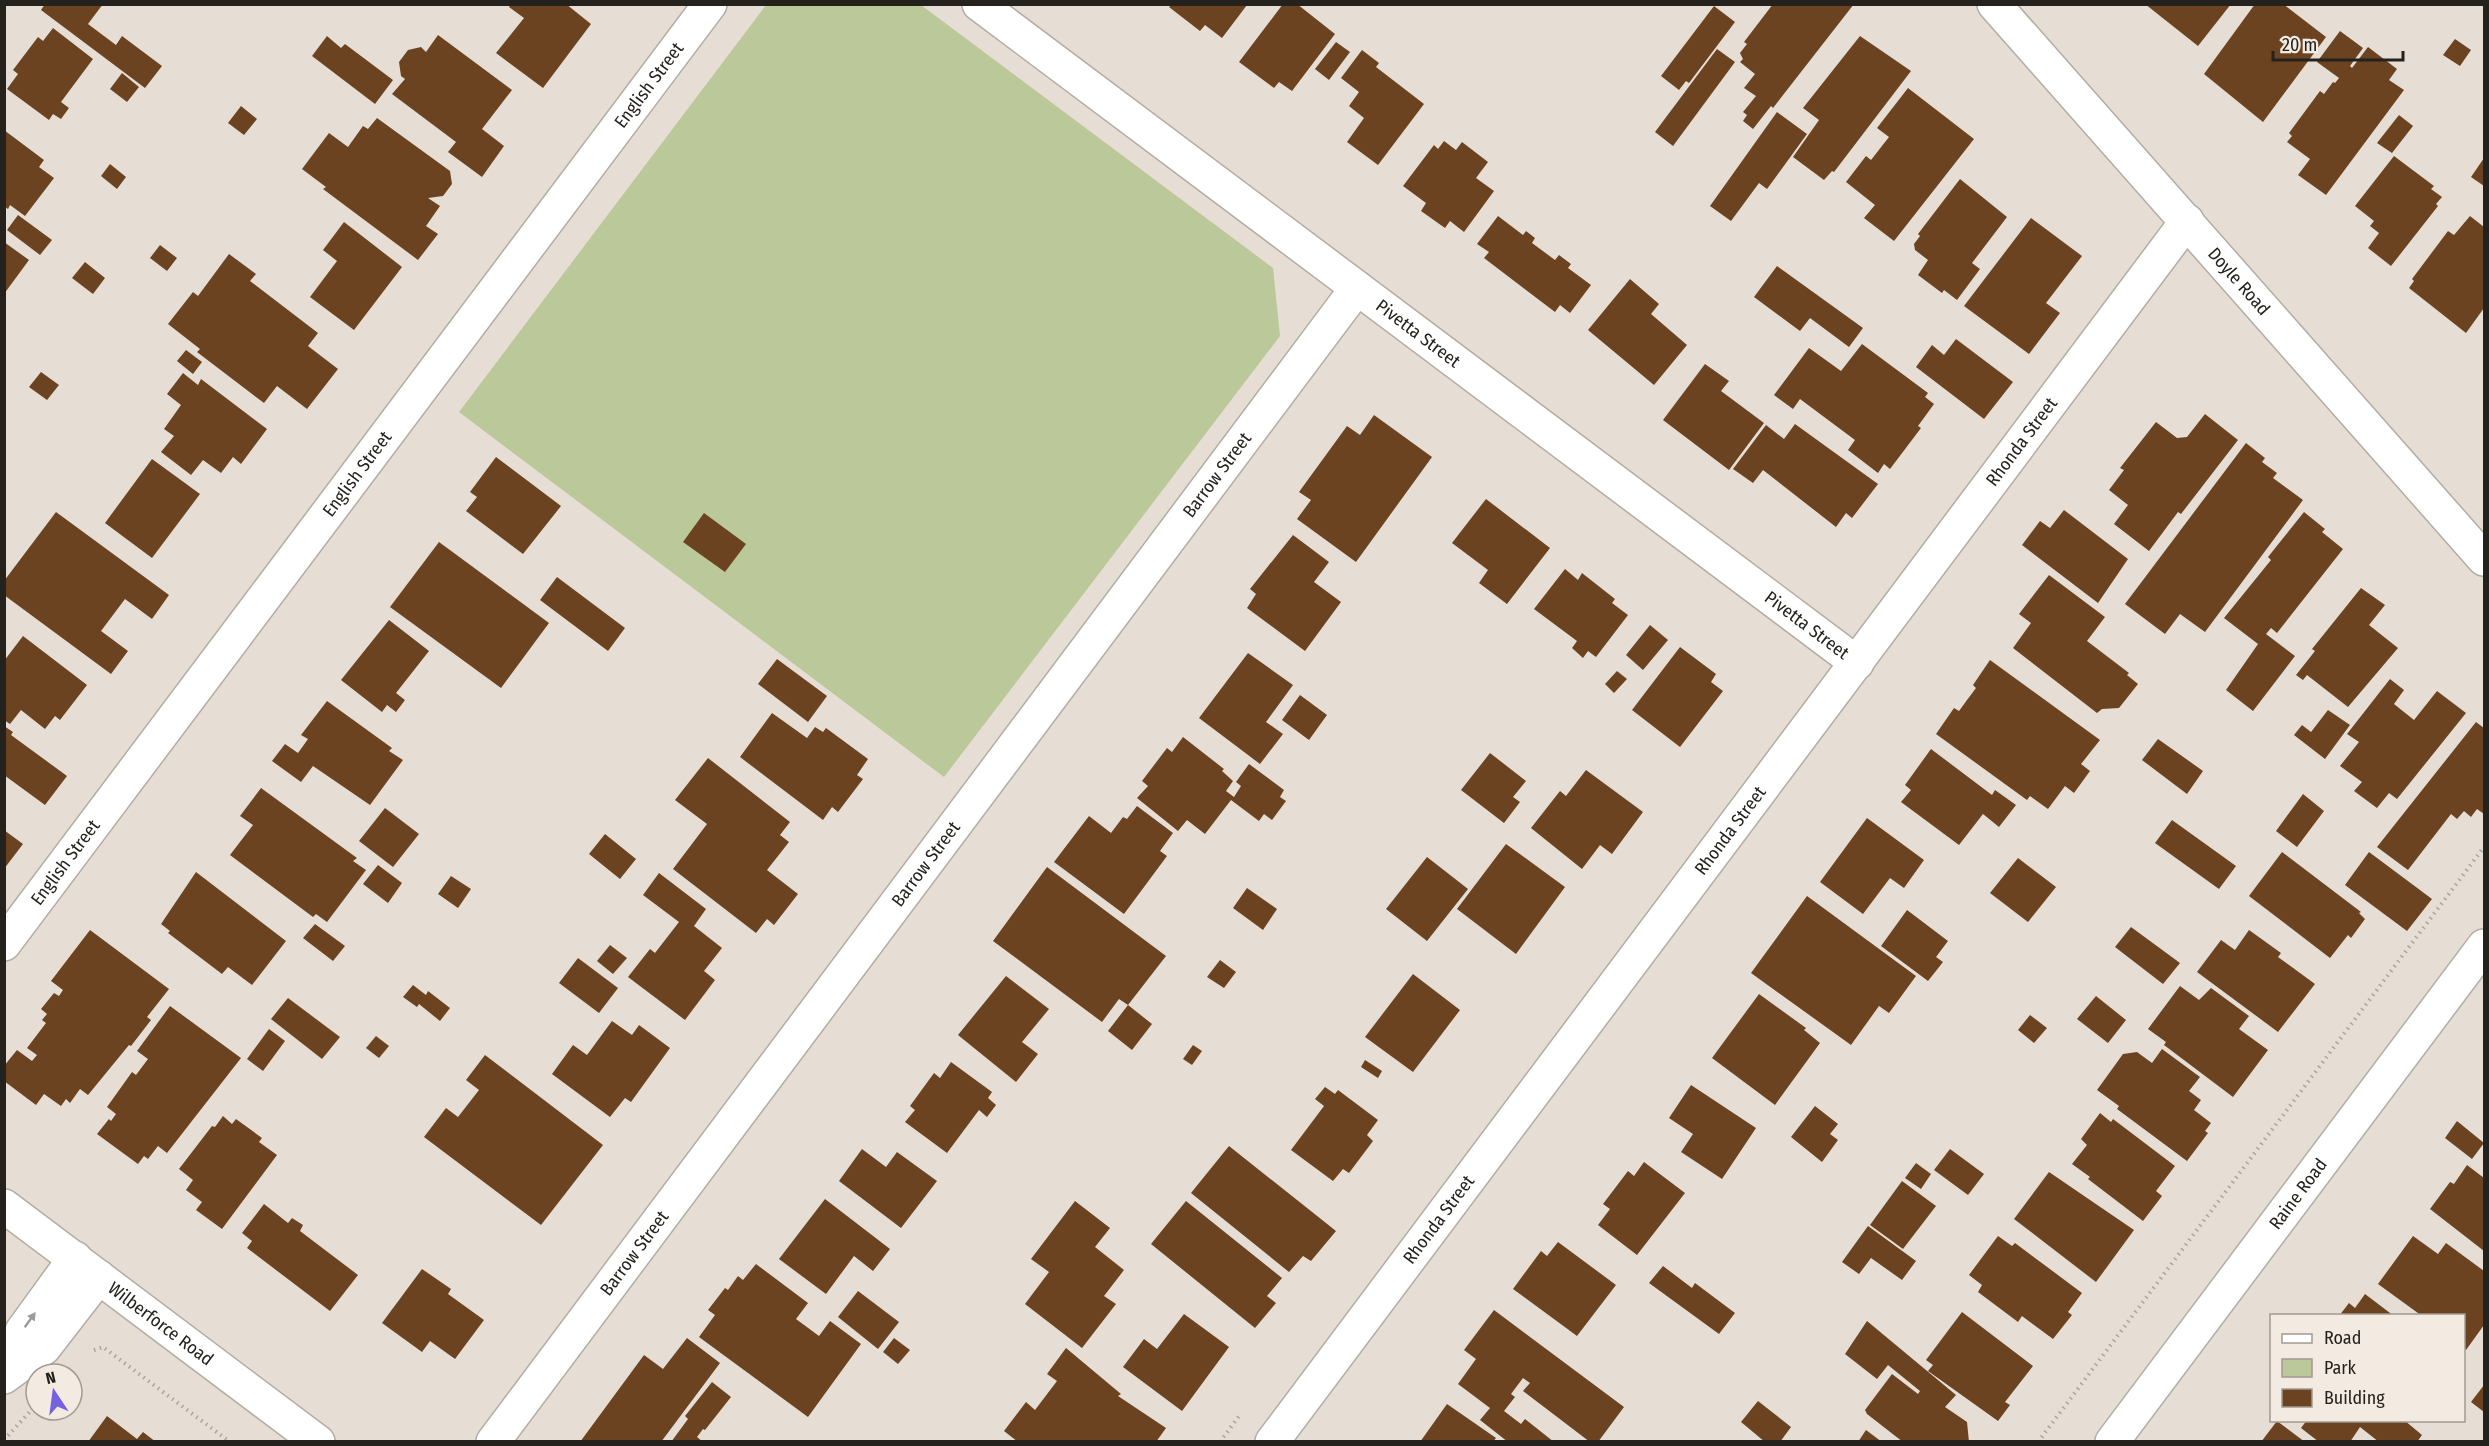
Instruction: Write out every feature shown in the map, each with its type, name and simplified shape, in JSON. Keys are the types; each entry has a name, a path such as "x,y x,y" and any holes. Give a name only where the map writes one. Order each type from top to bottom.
{"street":[{"name":"English Street","path":"4,944 710,4"},
{"name":"Pivetta Street","path":"979,4 1857,663"},
{"name":"Doyle Road","path":"1994,4 2484,559"},
{"name":"Rhonda Street","path":"1272,1442 2187,221"},
{"name":"Barrow Street","path":"493,1442 1357,288"},
{"name":"Raine Road","path":"2112,1442 2484,946"},
{"name":"Wilberforce Road","path":"4,1206 318,1442"},
{"path":"6,1375 22,1331 87,1268"}],"path":[{"path":"2038,1442 2484,847"},
{"path":"83,1354 103,1347 230,1442"},
{"path":"4,1440 24,1419"}],"green space":[{"path":"766,5 921,5 1273,268 1280,336 944,777 459,412"}],"building":[{"path":"45,4 103,4 88,24 116,45 122,36 162,66 145,88 41,10"},
{"path":"511,4 566,4 591,24 543,88 496,53 524,18 509,7"},
{"path":"1283,4 1297,4 1335,34 1292,91 1279,82 1274,88 1239,62"},
{"path":"1773,4 1854,4 1773,108 1771,106 1753,129 1743,121 1747,115 1743,112 1756,96 1744,88 1755,74 1740,62 1743,59 1740,53 1747,44 1744,42"},
{"path":"2145,4 2231,4 2198,46"},
{"path":"2255,4 2283,4 2326,37 2263,122 2204,74"},
{"path":"1172,5 1247,5 1222,38 1205,25 1200,31 1169,7"},
{"path":"1714,6 1735,22 1689,83 1686,81 1679,90 1661,76"},
{"path":"53,28 93,59 61,102 69,108 61,119 53,114 49,120 7,89 18,74 13,70 38,37 43,41"},
{"path":"2340,31 2363,48 2350,66 2352,68 2368,47 2397,69 2389,80 2404,90 2326,195 2298,175 2310,159 2287,142 2292,136 2289,133 2320,91 2324,94 2339,78 2317,62"},
{"path":"438,35 512,90 482,129 504,146 482,177 448,152 456,142 392,94 405,79 401,76 399,62 408,50 421,47 426,52"},
{"path":"327,36 341,48 345,44 393,80 375,104 312,56"},
{"path":"1860,36 1911,71 1834,172 1832,171 1824,180 1793,157 1819,120 1803,108"},
{"path":"2455,39 2471,50 2460,66 2443,55"},
{"path":"1336,42 1350,52 1329,80 1315,69"},
{"path":"1717,49 1735,62 1673,146 1655,132"},
{"path":"1362,50 1379,63 1376,67 1424,104 1378,165 1347,142 1364,118 1349,106 1359,92 1341,78"},
{"path":"122,73 139,87 127,102 110,89"},
{"path":"1908,88 1974,139 1894,241 1864,218 1875,205 1846,182 1866,156 1871,160 1889,137 1877,128"},
{"path":"241,106 257,119 244,135 228,123"},
{"path":"1777,112 1807,134 1767,189 1759,183 1731,221 1710,206"},
{"path":"2399,115 2413,126 2392,153 2377,143"},
{"path":"377,118 450,171 452,184 443,196 428,198 440,206 426,226 438,234 418,260 323,189 326,187 302,169 329,133 348,147 363,126 368,129"},
{"path":"4,130 44,160 39,167 54,178 25,216 10,205 8,209 4,206"},
{"path":"1444,141 1456,150 1462,142 1488,162 1476,178 1494,191 1464,232 1450,221 1445,228 1421,211 1426,203 1403,186 1434,145 1438,149"},
{"path":"2394,156 2434,186 2431,189 2442,197 2436,204 2438,206 2391,266 2368,248 2379,233 2370,226 2374,221 2355,206"},
{"path":"2484,158 2484,186 2471,177"},
{"path":"110,164 126,177 117,189 101,176"},
{"path":"1960,179 2007,217 1972,263 1980,269 1957,300 1944,290 1942,293 1918,275 1928,260 1915,250 1914,244 1920,236 1918,234"},
{"path":"18,215 52,240 40,255 7,230"},
{"path":"1498,216 1523,235 1526,231 1535,238 1532,243 1555,260 1559,255 1571,264 1568,268 1591,285 1570,313 1560,305 1555,312 1484,258 1489,252 1477,244"},
{"path":"2470,216 2484,227 2484,308 2466,333 2409,288 2414,281 2412,279 2448,231 2454,235"},
{"path":"2031,218 2082,256 2046,303 2060,313 2029,354 1964,306"},
{"path":"344,222 402,267 354,330 310,297 337,261 323,250"},
{"path":"4,242 29,260 4,294"},
{"path":"160,245 177,258 167,271 150,258"},
{"path":"229,254 256,274 250,281 318,333 308,346 338,369 307,409 277,386 264,403 197,352 200,349 168,324 193,292 198,296"},
{"path":"85,262 105,278 93,294 72,278"},
{"path":"1777,266 1863,328 1849,347 1810,318 1800,331 1754,297"},
{"path":"1630,279 1659,304 1651,314 1687,345 1654,385 1588,330"},
{"path":"1956,339 2013,382 1984,419 1916,367 1932,345 1944,355"},
{"path":"1862,344 1928,393 1925,397 1934,404 1918,426 1921,428 1890,469 1884,464 1878,473 1848,450 1855,440 1800,399 1793,409 1774,395 1809,348 1841,371"},
{"path":"186,350 202,362 193,374 177,361"},
{"path":"1705,364 1729,381 1721,391 1764,423 1729,470 1663,420"},
{"path":"41,372 59,385 47,400 29,387"},
{"path":"183,373 198,385 201,379 267,429 241,464 233,457 221,473 203,460 191,475 161,452 174,436 164,429 181,405 167,394"},
{"path":"2205,414 2238,440 2181,514 2178,512 2149,551 2114,524 2128,505 2109,490 2124,470 2120,468 2156,422 2177,438 2187,437"},
{"path":"1374,415 1432,457 1356,562 1297,519 1311,500 1299,492 1347,426 1360,435"},
{"path":"1795,424 1878,484 1852,518 1846,513 1836,527 1763,470 1753,483 1733,469 1766,425 1784,439"},
{"path":"2246,443 2265,458 2262,462 2277,473 2273,478 2303,500 2205,632 2180,614 2165,634 2125,604"},
{"path":"496,457 561,506 523,554 466,511 477,497 470,492"},
{"path":"152,459 200,494 152,558 105,523"},
{"path":"1486,499 1550,548 1507,604 1479,583 1488,570 1452,543"},
{"path":"2064,510 2128,559 2098,603 2022,545 2040,521 2050,528"},
{"path":"56,512 169,595 152,619 125,599 101,631 128,651 111,674 4,595 4,581"},
{"path":"2304,512 2325,529 2322,532 2343,549 2277,633 2271,628 2266,634 2295,656 2253,711 2226,690 2258,644 2224,618 2271,560 2268,557"},
{"path":"704,513 746,544 725,572 683,542"},
{"path":"1293,535 1329,562 1314,582 1341,602 1305,651 1247,608 1256,594 1250,589"},
{"path":"439,542 549,623 501,688 390,607"},
{"path":"1565,569 1578,580 1582,573 1615,599 1612,603 1628,615 1596,657 1588,651 1583,658 1572,648 1577,641 1534,609"},
{"path":"2049,575 2105,617 2087,641 2129,673 2127,675 2138,684 2119,708 2102,709 2097,713 2013,648 2031,623 2019,614"},
{"path":"557,577 625,628 608,651 540,600"},
{"path":"2361,588 2385,605 2369,625 2398,648 2348,707 2307,675 2303,680 2296,675 2315,651 2312,649"},
{"path":"389,620 429,651 396,693 405,700 396,712 387,705 382,712 341,680"},
{"path":"1650,625 1668,640 1643,670 1626,655"},
{"path":"23,636 87,685 60,720 55,716 45,729 21,710 10,724 4,720 4,661"},
{"path":"1680,647 1716,674 1711,682 1723,691 1680,747 1632,710"},
{"path":"1248,653 1293,685 1266,722 1283,734 1260,764 1199,718"},
{"path":"777,659 827,696 808,722 758,684"},
{"path":"1990,660 2100,740 2081,764 2090,771 2074,793 2065,786 2048,809 2030,796 2027,800 1936,734 1954,708 1959,711 1976,688 1973,685"},
{"path":"1617,671 1627,679 1614,693 1605,684"},
{"path":"2390,679 2404,690 2394,704 2414,720 2437,691 2466,713 2397,799 2389,793 2377,808 2354,791 2362,782 2340,766 2359,742 2347,734"},
{"path":"1300,695 1327,715 1309,740 1282,720"},
{"path":"327,701 392,748 389,751 403,760 370,805 313,766 301,782 272,761 285,744 298,753 308,739 301,735"},
{"path":"2328,710 2350,725 2325,759 2294,735 2302,725 2311,732"},
{"path":"772,713 807,738 815,727 823,732 826,728 868,759 857,775 863,779 838,812 832,807 823,820 740,757"},
{"path":"2476,722 2484,728 2484,814 2477,809 2471,817 2464,811 2457,819 2451,814 2408,870 2377,847"},
{"path":"4,726 13,732 11,735 67,776 45,805 4,775"},
{"path":"1183,737 1224,769 1222,771 1233,781 1226,791 1234,797 1241,786 1236,782 1249,764 1284,790 1280,797 1286,801 1272,820 1264,814 1259,821 1231,800 1205,834 1187,820 1178,831 1137,798 1148,786 1142,781 1167,748 1172,752"},
{"path":"2158,739 2203,771 2187,794 2142,760"},
{"path":"1931,749 1992,795 1995,790 2016,805 1999,827 1983,814 1959,845 1901,802 1911,790 1905,785"},
{"path":"1490,753 1526,781 1513,797 1520,802 1504,823 1461,790"},
{"path":"708,758 790,822 780,835 789,842 767,870 798,894 774,925 767,919 756,933 673,869 707,824 675,800"},
{"path":"1586,770 1643,812 1612,854 1600,845 1582,869 1531,828 1560,791 1566,796"},
{"path":"261,788 357,858 353,861 366,870 327,922 316,914 313,917 230,855 253,825 240,816"},
{"path":"2303,794 2324,811 2297,847 2276,831"},
{"path":"1137,806 1173,833 1160,851 1167,856 1124,914 1054,862 1089,816 1111,833 1123,817 1127,819"},
{"path":"385,808 419,834 393,867 359,841"},
{"path":"1867,818 1924,860 1904,888 1890,878 1863,914 1820,882"},
{"path":"2172,820 2236,866 2219,889 2155,843"},
{"path":"4,830 23,844 4,869"},
{"path":"605,834 636,859 620,879 589,854"},
{"path":"1506,844 1565,887 1516,954 1457,909"},
{"path":"2282,852 2361,912 2359,913 2365,919 2351,938 2348,935 2330,958 2249,896"},
{"path":"2369,852 2432,899 2407,931 2345,885"},
{"path":"1427,857 1468,889 1427,941 1386,909"},
{"path":"2018,858 2056,887 2028,922 1990,893"},
{"path":"378,865 402,883 388,903 363,884"},
{"path":"1047,867 1166,956 1128,1005 1119,999 1102,1022 993,941"},
{"path":"196,872 286,941 252,985 228,967 222,974 168,933 170,931 161,924"},
{"path":"659,873 706,909 694,926 722,948 704,971 715,980 685,1020 628,977 650,949 655,953 679,922 643,895"},
{"path":"451,876 471,889 458,908 438,894"},
{"path":"1247,888 1277,909 1263,930 1233,908"},
{"path":"1807,896 1916,976 1889,1013 1879,1006 1851,1045 1751,973"},
{"path":"1907,910 1948,941 1936,957 1943,962 1928,981 1881,946"},
{"path":"315,924 345,946 333,961 303,938"},
{"path":"2131,927 2180,963 2163,984 2115,947"},
{"path":"90,930 169,989 147,1017 151,1020 88,1095 80,1089 70,1103 66,1099 61,1106 44,1094 36,1105 4,1081 4,1066 17,1050 32,1061 37,1055 27,1048 46,1023 42,1020 47,1014 41,1009 54,993 59,996 63,990 51,981"},
{"path":"2249,930 2281,953 2278,957 2315,984 2278,1032 2197,972 2221,940 2235,950"},
{"path":"610,945 627,958 613,974 597,961"},
{"path":"578,958 618,988 599,1013 559,983"},
{"path":"1220,960 1236,972 1224,988 1207,977"},
{"path":"1413,974 1460,1010 1413,1072 1365,1037"},
{"path":"1006,976 1049,1009 1022,1042 1038,1054 1016,1082 958,1035"},
{"path":"413,985 426,995 428,991 450,1008 440,1021 419,1004 417,1007 403,997"},
{"path":"2180,986 2199,1000 2211,988 2249,1016 2239,1029 2268,1050 2233,1097 2164,1045 2166,1042 2148,1029"},
{"path":"1759,994 1806,1028 1804,1030 1820,1043 1775,1105 1712,1058"},
{"path":"2096,996 2126,1020 2108,1043 2077,1019"},
{"path":"288,998 340,1037 322,1059 271,1019"},
{"path":"1128,1005 1152,1024 1132,1050 1108,1031"},
{"path":"170,1006 241,1058 167,1153 158,1146 148,1159 144,1156 138,1164 97,1134 116,1114 107,1107 132,1072 136,1075 148,1059 137,1051"},
{"path":"2030,1015 2047,1028 2034,1043 2018,1030"},
{"path":"612,1021 632,1035 639,1025 670,1048 631,1102 625,1098 610,1117 552,1074 573,1045 587,1055"},
{"path":"269,1029 285,1041 263,1071 247,1059"},
{"path":"376,1036 389,1046 379,1058 366,1048"},
{"path":"1193,1045 1202,1051 1192,1065 1183,1059"},
{"path":"2162,1049 2200,1077 2189,1091 2201,1100 2194,1110 2211,1123 2205,1131 2208,1133 2187,1161 2117,1109 2119,1106 2097,1090 2123,1054 2137,1052 2152,1063"},
{"path":"485,1055 603,1145 541,1225 424,1137 446,1108 458,1117 479,1090 466,1080"},
{"path":"1365,1060 1382,1071 1378,1078 1361,1067"},
{"path":"951,1062 992,1092 988,1098 996,1105 987,1117 979,1110 947,1153 905,1122 915,1110 910,1106 934,1073 940,1078"},
{"path":"1691,1085 1756,1128 1722,1179 1681,1152 1693,1134 1669,1118"},
{"path":"1325,1087 1335,1094 1338,1090 1378,1120 1367,1135 1373,1141 1349,1173 1343,1169 1333,1181 1291,1150 1324,1106 1315,1099"},
{"path":"1815,1106 1838,1124 1830,1134 1838,1140 1822,1162 1791,1137"},
{"path":"2100,1113 2111,1122 2113,1119 2175,1166 2156,1191 2162,1196 2143,1221 2072,1164 2087,1145 2081,1139"},
{"path":"223,1116 232,1124 236,1119 262,1138 259,1142 277,1155 222,1229 196,1210 202,1202 186,1190 193,1180 179,1169 212,1126 215,1127"},
{"path":"2457,1121 2484,1143 2472,1159 2445,1138"},
{"path":"1229,1146 1336,1231 1311,1261 1303,1256 1289,1272 1191,1193"},
{"path":"862,1149 886,1167 897,1152 937,1181 901,1228 839,1181"},
{"path":"1950,1149 1984,1174 1968,1195 1934,1170"},
{"path":"1644,1162 1685,1193 1637,1255 1598,1225 1610,1209 1603,1204 1628,1171 1634,1176"},
{"path":"1916,1163 1931,1174 1921,1189 1905,1178"},
{"path":"2467,1165 2484,1178 2484,1251 2430,1209 2450,1182 2454,1184"},
{"path":"2049,1172 2134,1230 2096,1282 2014,1219"},
{"path":"1902,1181 1936,1206 1903,1249 1870,1225"},
{"path":"825,1199 890,1249 873,1271 854,1256 826,1294 779,1259"},
{"path":"1075,1201 1110,1228 1095,1247 1124,1270 1104,1296 1116,1304 1082,1348 1025,1304 1049,1272 1031,1259"},
{"path":"1186,1201 1282,1278 1267,1296 1276,1303 1255,1328 1151,1244"},
{"path":"264,1204 288,1223 292,1218 303,1225 300,1231 358,1275 330,1311 247,1248 252,1241 242,1233"},
{"path":"1868,1226 1916,1261 1902,1280 1871,1258 1859,1274 1842,1262"},
{"path":"1998,1236 2012,1246 2015,1243 2082,1293 2068,1312 2072,1315 2053,1339 2022,1316 2018,1322 1978,1292 1982,1285 1969,1275"},
{"path":"2413,1236 2438,1254 2446,1243 2484,1271 2484,1325 2466,1350 2465,1314 2419,1314 2378,1284"},
{"path":"1558,1242 1616,1285 1577,1336 1513,1289 1541,1251 1547,1256"},
{"path":"756,1264 808,1303 796,1319 819,1336 830,1321 861,1344 808,1417 699,1337 715,1315 708,1310 725,1288 728,1290 738,1276 743,1280"},
{"path":"1663,1266 1692,1288 1695,1283 1735,1313 1719,1334 1649,1283"},
{"path":"422,1269 451,1289 448,1294 484,1320 455,1359 430,1341 422,1352 382,1323"},
{"path":"858,1291 899,1322 878,1349 838,1317"},
{"path":"2365,1294 2391,1314 2341,1314 2349,1303 2355,1308"},
{"path":"1494,1310 1624,1407 1598,1442 1590,1442 1523,1391 1530,1383 1523,1378 1511,1394 1515,1397 1504,1411 1521,1424 1525,1419 1554,1442 1508,1442 1480,1420 1490,1408 1458,1384 1476,1359 1464,1350"},
{"path":"1962,1312 2033,1366 2005,1402 2010,1405 1998,1421 1928,1371 1933,1365 1926,1360"},
{"path":"1184,1314 1229,1347 1182,1411 1123,1367 1144,1339 1157,1349"},
{"path":"1867,1321 1956,1395 1945,1407 1967,1422 1969,1442 1903,1442 1867,1414 1865,1410 1892,1374 1918,1394 1920,1391 1888,1365 1877,1379 1845,1354"},
{"path":"687,1338 720,1363 661,1442 580,1442 644,1355 663,1369"},
{"path":"894,1338 910,1350 898,1364 883,1352"},
{"path":"1066,1348 1121,1394 1118,1396 1166,1428 1156,1442 1018,1442 1004,1431 1026,1402 1035,1410 1057,1381 1047,1374"},
{"path":"712,1382 731,1397 697,1437 703,1442 671,1442 688,1419 685,1416"},
{"path":"2484,1385 2484,1412 2471,1402"},
{"path":"1758,1401 1791,1427 1780,1442 1765,1442 1741,1422"},
{"path":"1447,1404 1496,1438 1493,1442 1420,1442"},
{"path":"107,1416 137,1439 143,1432 156,1442 88,1442"},
{"path":"2278,1422 2305,1442 2261,1442"},
{"path":"2306,1422 2406,1422 2422,1435 2417,1442 2379,1442 2360,1427 2350,1442 2319,1442 2301,1428"},
{"path":"1866,1430 1882,1442 1858,1442"}]}
